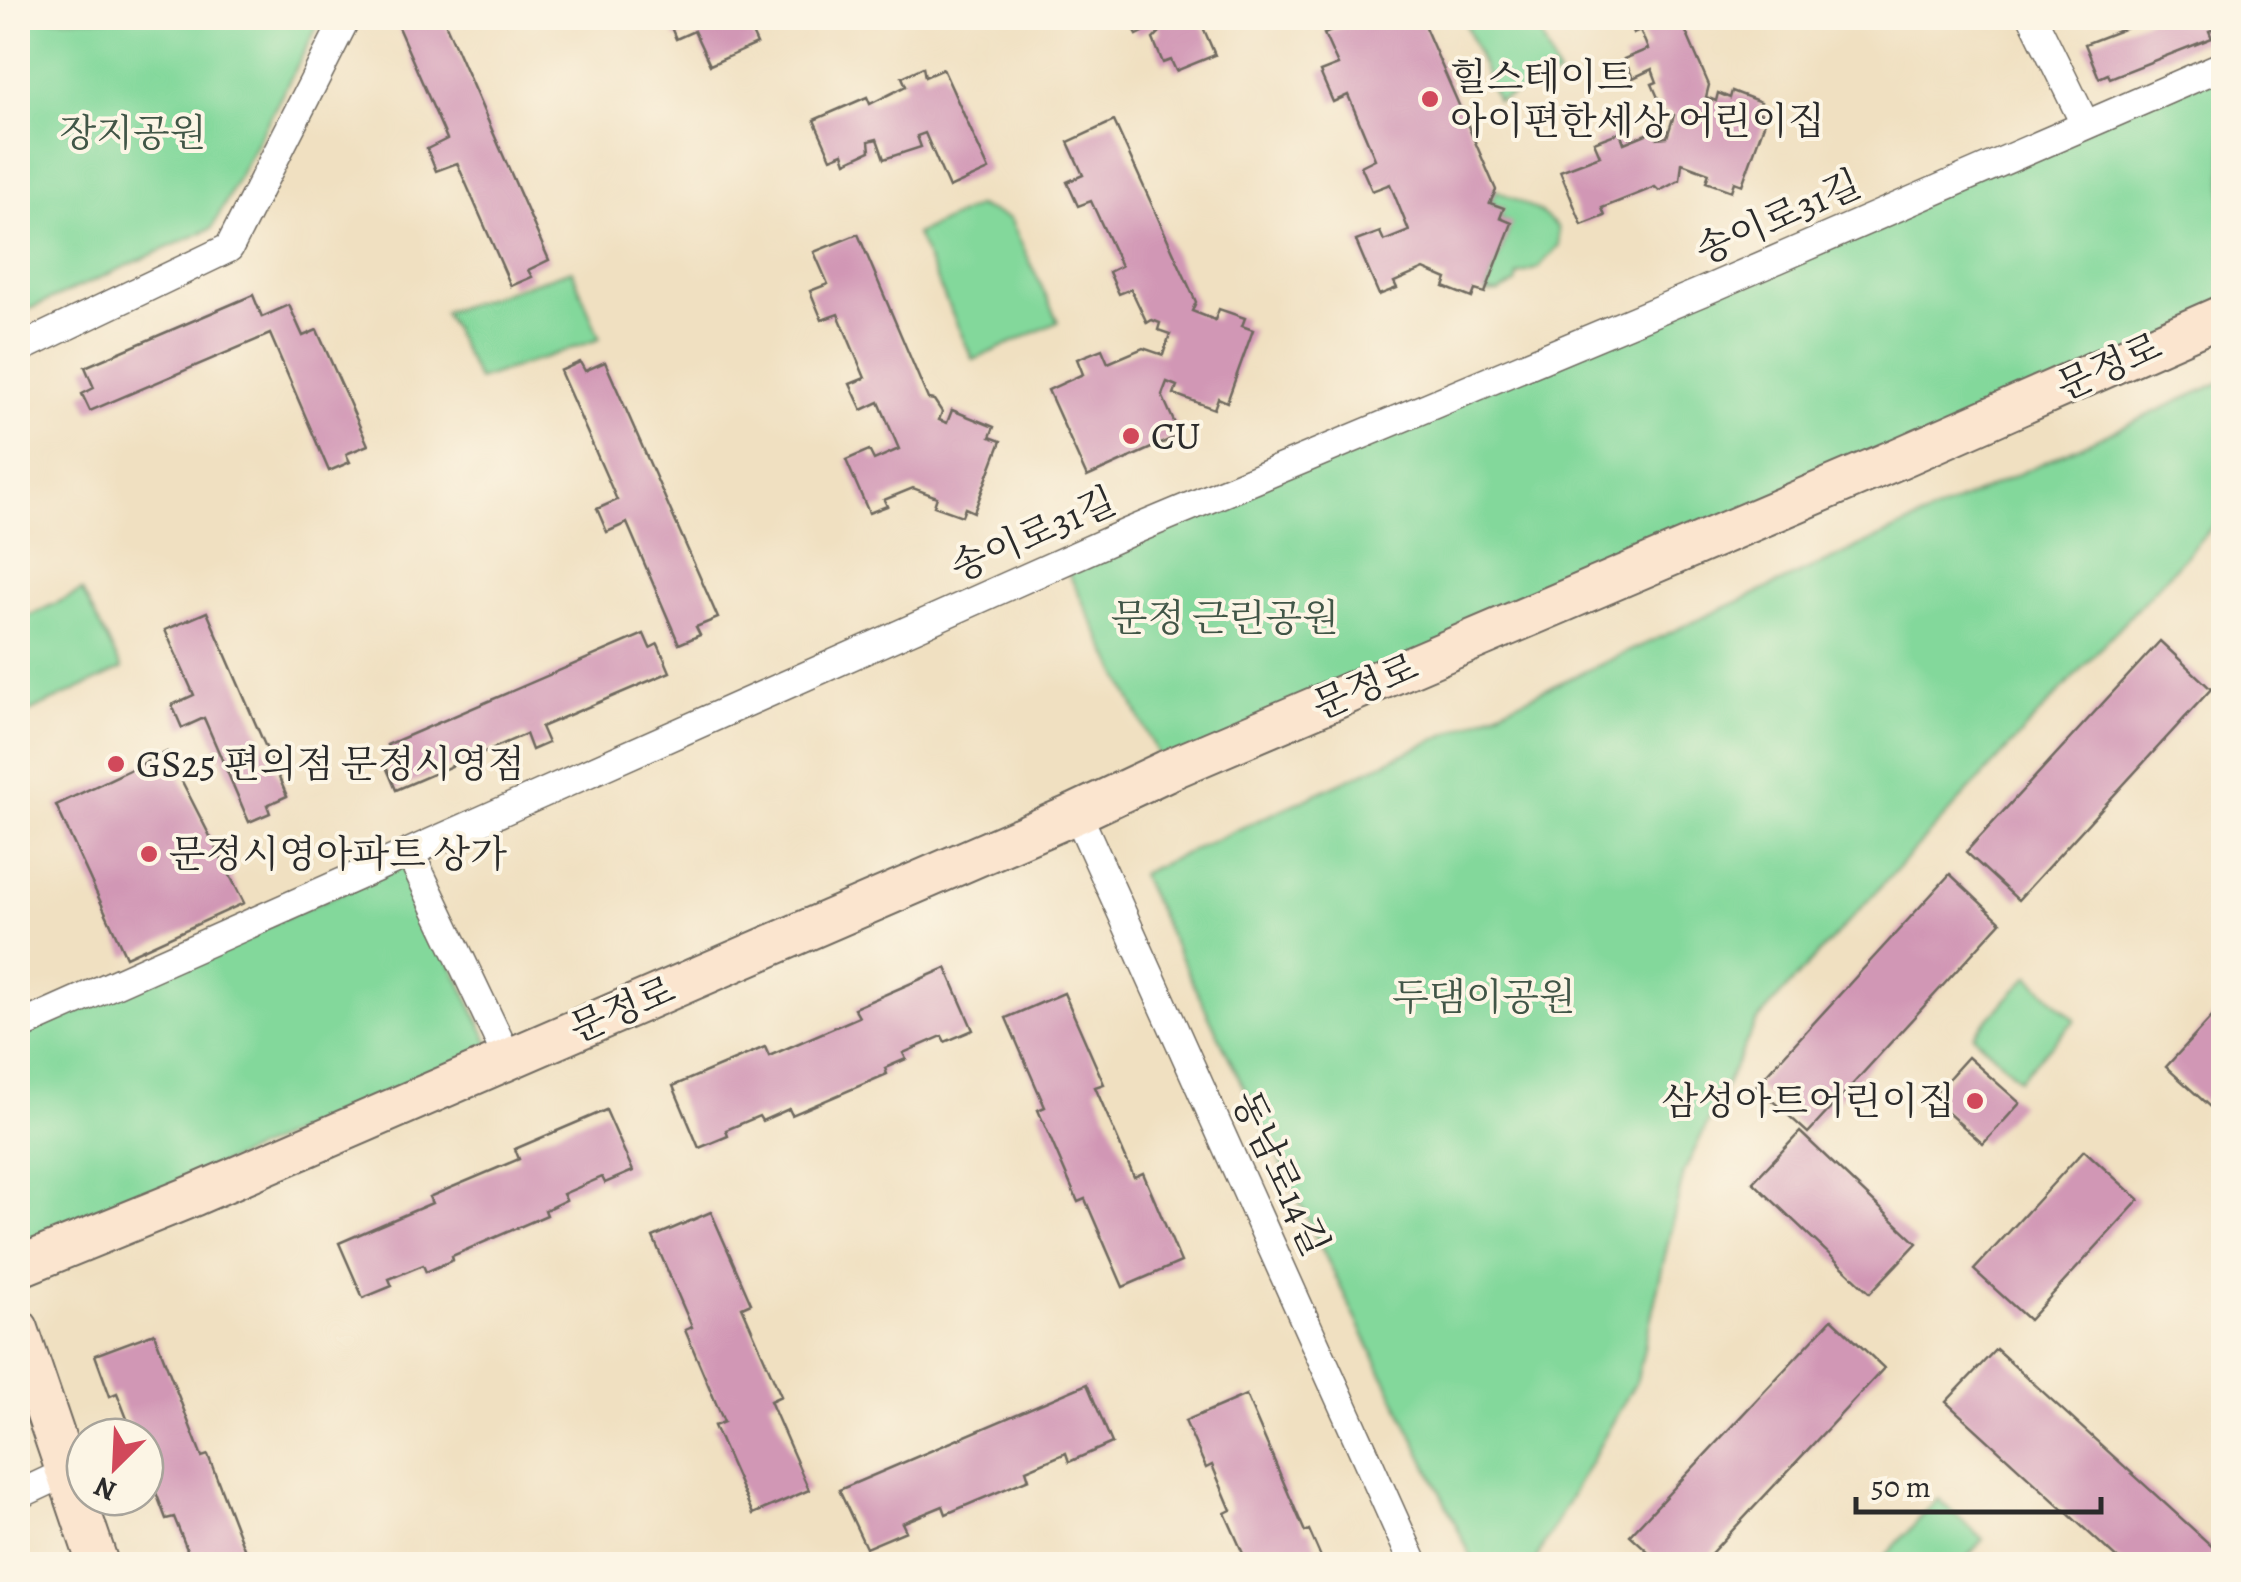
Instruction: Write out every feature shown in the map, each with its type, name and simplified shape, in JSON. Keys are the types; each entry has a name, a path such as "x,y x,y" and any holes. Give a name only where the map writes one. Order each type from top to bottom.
{"street":[{"path":"18,349 230,248 346,18"},
{"path":"2033,18 2084,124"},
{"name":"송이로31길","path":"18,1027 1127,533 1704,291 2224,65"},
{"name":"문정로","path":"18,1267 195,1195 2224,315"},
{"name":"동남로14길","path":"1077,813 1414,1564"},
{"path":"410,853 508,1059"},
{"path":"18,1329 65,1466"},
{"path":"18,1495 65,1473"},
{"path":"82,1517 98,1564"}],"green space":[{"name":"장지공원","path":"18,18 322,18 212,228 18,314"},
{"path":"1463,18 1534,18 1558,76 1497,101"},
{"name":"문정 근린공원","path":"2223,65 2223,315 1166,771 1063,562"},
{"path":"1496,190 1540,212 1558,227 1559,245 1538,268 1518,275 1516,283 1499,292 1485,293 1511,224 1500,218 1503,208 1490,203"},
{"path":"977,206 1010,219 1058,322 973,360 916,234"},
{"path":"572,270 600,339 478,380 444,312"},
{"name":"두댐이공원","path":"2223,381 2223,515 1756,1022 1684,1172 1637,1379 1533,1564 1475,1564 1140,874"},
{"path":"82,591 122,669 18,717 18,621"},
{"path":"403,865 492,1048 18,1251 18,1036"},
{"path":"2029,976 2075,1020 2019,1079 1973,1035"},
{"path":"1938,1499 1983,1539 1961,1564 1878,1564"}],"building":[{"path":"394,18 443,18 549,260 528,270 532,277 511,286 457,163 436,171 427,149 447,139"},
{"path":"667,18 745,18 757,44 710,65 694,31 676,39"},
{"path":"1128,18 1199,18 1215,55 1176,71 1171,60 1163,63 1153,39 1160,32 1157,25 1137,35"},
{"path":"1363,18 1421,18 1496,190 1490,203 1504,208 1500,218 1512,223 1485,293 1475,290 1472,298 1444,287 1447,279 1424,269 1394,282 1397,288 1379,295 1356,241 1380,232 1384,241 1409,231 1390,184 1372,191 1361,166 1375,159 1348,95 1333,102 1320,72 1338,65 1324,34"},
{"path":"1627,18 1680,18 1709,85 1706,97 1716,101 1718,93 1730,98 1732,91 1761,102 1758,112 1767,116 1742,185 1734,182 1731,191 1706,182 1709,173 1682,163 1680,180 1659,191 1655,187 1602,208 1605,216 1582,225 1560,171 1600,156 1594,142 1620,132 1624,143 1656,130 1657,138 1667,137 1674,115 1663,109 1652,84 1657,82 1652,69 1633,78 1624,59 1648,49 1640,30 1633,33"},
{"path":"2152,18 2219,18 2222,26 2209,31 2212,38 2110,78 2108,74 2099,78 2085,44"},
{"path":"923,67 925,77 943,69 989,170 949,188 925,133 917,136 921,147 884,159 877,139 869,141 870,151 846,162 843,153 831,158 814,120 867,97 870,104 906,86 902,77"},
{"path":"1114,121 1196,302 1192,311 1215,320 1219,309 1245,318 1242,326 1253,330 1227,402 1218,398 1214,409 1174,394 1177,386 1167,382 1162,395 1180,435 1087,477 1048,390 1083,374 1077,359 1102,349 1108,363 1143,348 1163,355 1170,334 1158,330 1160,323 1147,323 1131,289 1119,294 1109,272 1121,266 1091,201 1078,206 1067,182 1083,175 1068,142"},
{"path":"858,234 928,399 934,400 942,412 939,420 947,423 952,410 994,427 990,437 1001,441 974,512 965,508 962,516 934,506 937,497 913,488 884,500 887,506 869,513 846,460 869,450 874,460 899,449 879,402 862,410 850,384 865,378 838,314 822,320 810,291 828,284 814,252"},
{"path":"253,295 262,317 289,305 303,336 317,330 368,445 346,454 350,462 329,471 270,334 90,411 82,394 94,388 85,367"},
{"path":"580,362 585,371 605,362 718,618 696,627 700,635 679,644 627,523 607,532 597,509 617,500 560,371"},
{"path":"207,612 287,796 267,805 270,813 249,822 204,718 182,728 172,705 194,695 165,630"},
{"path":"644,634 650,648 658,644 670,672 541,727 548,743 532,750 526,734 396,790 384,762 393,758 387,745"},
{"path":"2160,641 2211,689 2018,900 1966,852"},
{"name":"문정시영아파트 상가","path":"167,752 244,903 126,957 56,805"},
{"path":"1950,874 2001,922 1808,1133 1756,1086"},
{"path":"946,968 973,1030 945,1042 942,1036 903,1053 906,1059 885,1068 887,1074 792,1115 789,1109 762,1121 759,1116 726,1130 728,1136 699,1148 673,1086 765,1047 769,1056 859,1017 854,1008"},
{"path":"1064,993 1104,1084 1095,1087 1134,1177 1143,1173 1181,1262 1123,1287 1085,1199 1078,1202 1038,1110 1045,1107 1006,1018"},
{"path":"2224,1004 2224,1115 2221,1117 2166,1067"},
{"name":"삼성아트어린이집","path":"1968,1057 2020,1103 1983,1144 1931,1098"},
{"path":"606,1110 633,1171 605,1183 602,1177 563,1194 566,1200 545,1210 547,1215 452,1256 453,1260 426,1272 423,1265 389,1279 392,1286 363,1298 339,1243 432,1203 429,1197 519,1159 515,1149"},
{"path":"1800,1132 1917,1243 1870,1293 1753,1182"},
{"path":"2084,1150 2139,1200 2029,1320 1974,1270"},
{"path":"711,1212 751,1303 742,1307 781,1396 770,1401 809,1490 753,1514 714,1426 724,1422 685,1330 692,1327 653,1237"},
{"path":"1832,1319 1884,1368 1701,1564 1662,1564 1630,1535"},
{"path":"154,1333 202,1457 208,1455 250,1564 184,1564 183,1560 190,1557 174,1517 165,1516 165,1417 126,1417 117,1393 110,1396 95,1355"},
{"path":"1996,1349 2216,1550 2203,1564 2123,1564 1946,1402"},
{"path":"1087,1384 1112,1443 1069,1462 1066,1453 1026,1470 1029,1479 946,1514 943,1506 902,1523 906,1531 866,1548 839,1490"},
{"path":"1246,1395 1305,1532 1309,1530 1324,1564 1253,1564 1249,1556 1245,1558 1225,1513 1231,1510 1212,1465 1206,1468 1185,1421"}],"place":[{"name":"힐스테이트 아이편한세상 어린이집","path":"1430,99"},
{"name":"CU","path":"1131,436"},
{"name":"GS25 편의점 문정시영점","path":"116,764"},
{"name":"문정시영아파트 상가","path":"149,854"},
{"name":"삼성아트어린이집","path":"1975,1101"}]}
